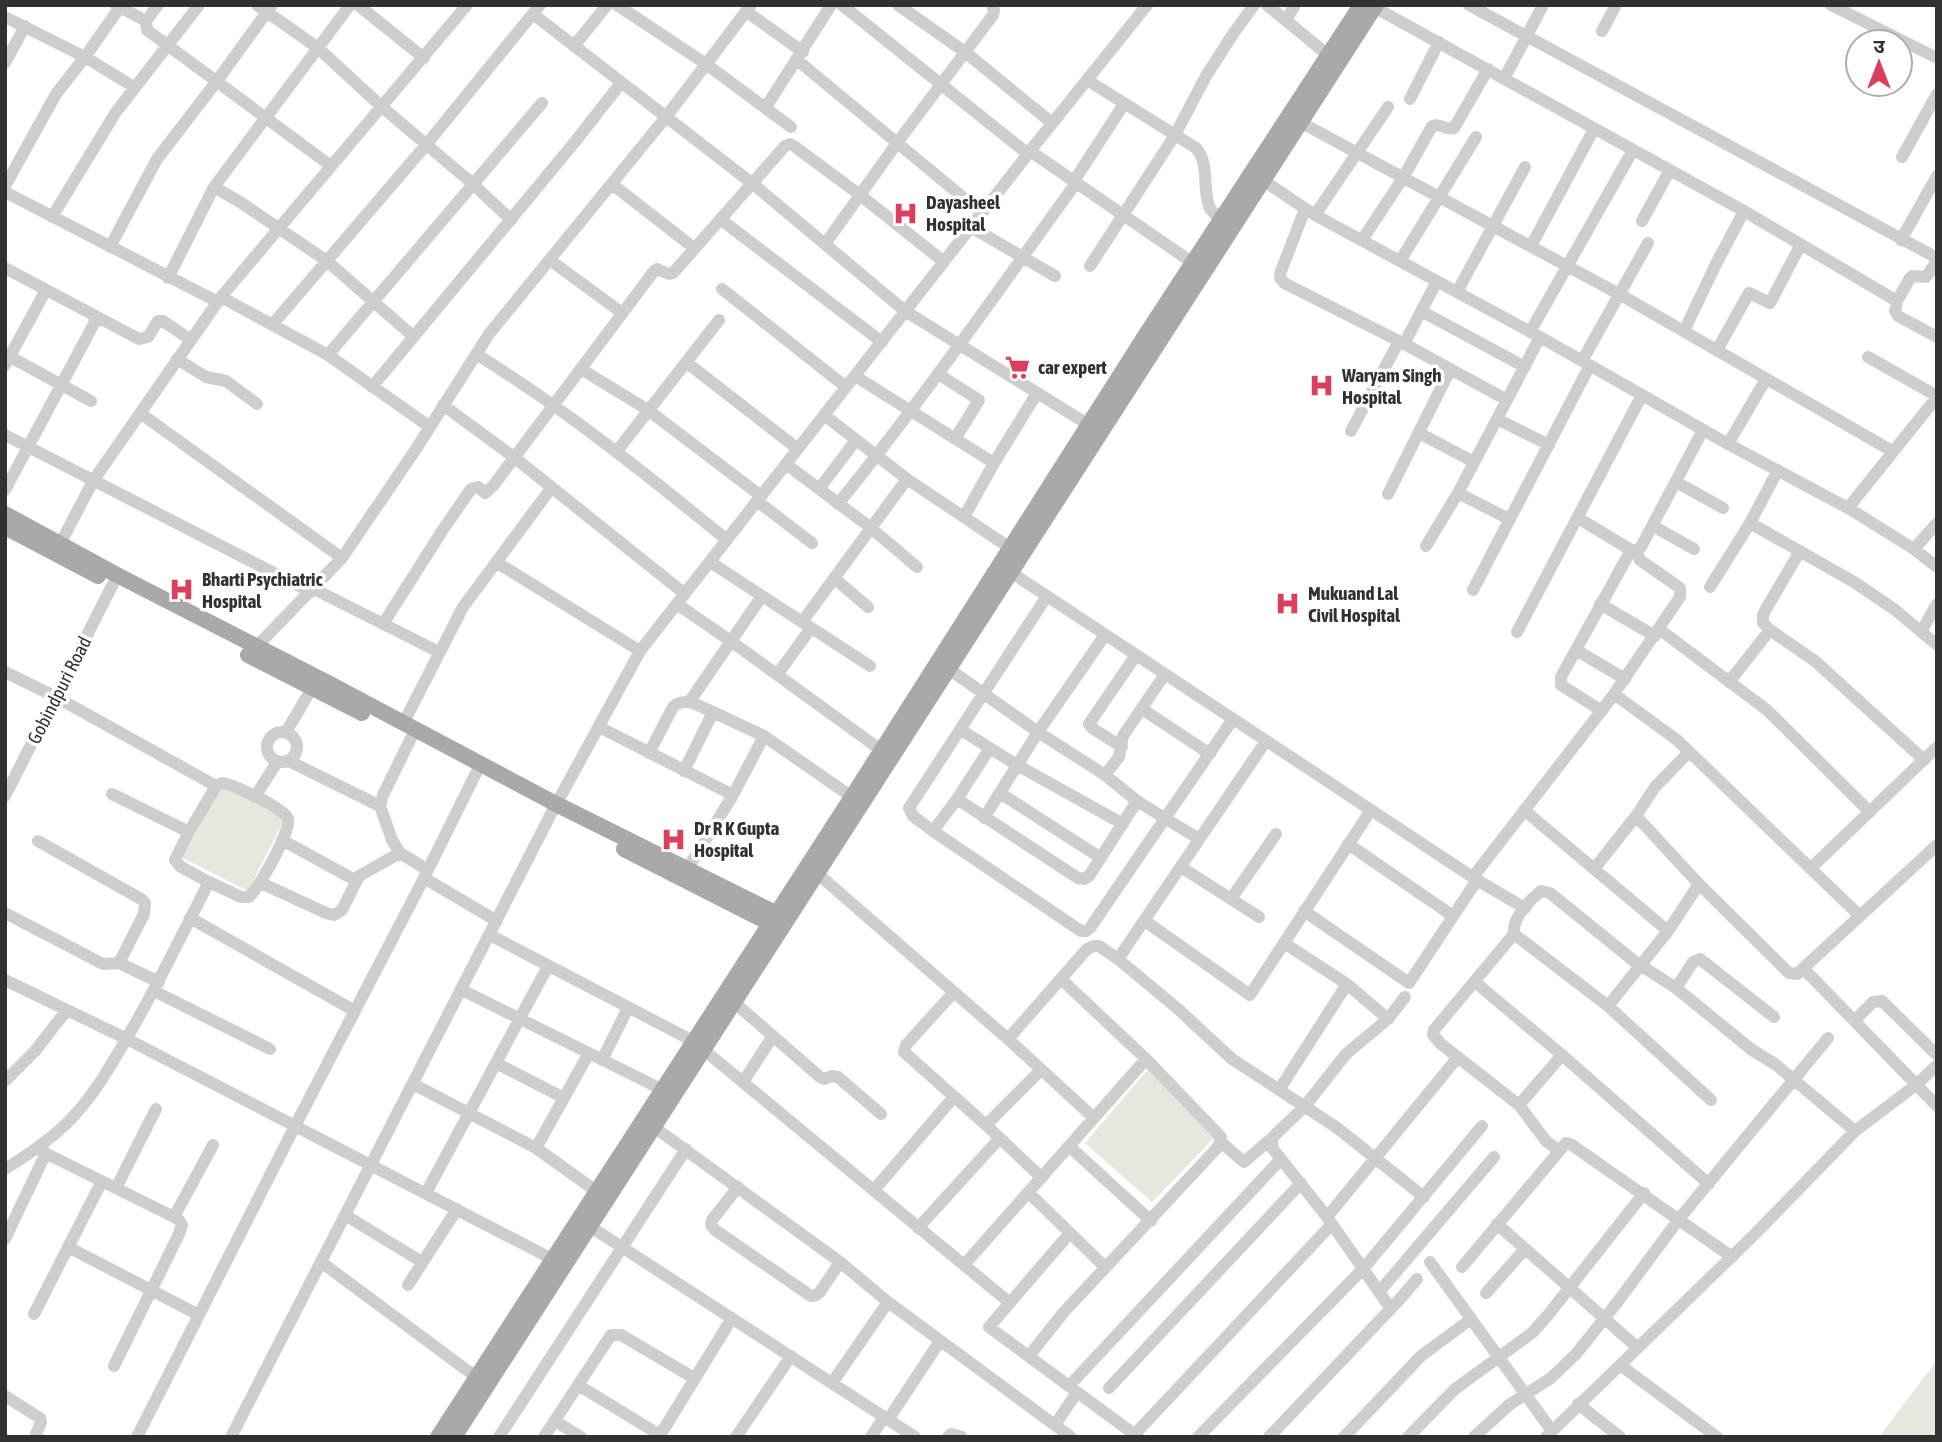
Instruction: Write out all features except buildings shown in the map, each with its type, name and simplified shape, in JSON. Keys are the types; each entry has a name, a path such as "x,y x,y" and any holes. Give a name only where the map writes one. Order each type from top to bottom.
{"main road":[{"path":"812,869 881,750 1005,569 1257,177 1328,55 1370,6"},
{"path":"454,1437 559,1262 648,1122 812,869 948,669 1005,569 1010,548 1221,219 1300,122 1370,6"},
{"path":"5,514 113,584 312,688 407,731 778,921"},
{"path":"5,527 117,575 256,647 477,771 688,868 778,921"},
{"path":"584,1222 596,1191 648,1122 662,1089 735,1003 778,921"},
{"path":"438,1437 476,1377 559,1262"}],"street":[{"path":"158,5 146,21 146,30 331,166"},
{"path":"52,217 104,130 134,87 199,5"},
{"path":"168,278 214,187 350,5"},
{"path":"358,5 424,58"},
{"path":"574,46 607,5"},
{"path":"617,5 706,64 791,127"},
{"path":"766,107 831,5"},
{"path":"842,5 1029,153 1193,263"},
{"path":"898,5 965,52 1052,123"},
{"path":"825,244 993,15 992,5"},
{"path":"230,1437 554,808 640,651 1147,5"},
{"path":"1090,266 1175,135 1206,76 1254,5"},
{"path":"1267,5 1328,55"},
{"path":"1286,20 1295,5"},
{"path":"1469,5 1937,260 1926,277 1916,275 1910,278 1895,308 1896,314 1936,334"},
{"path":"1504,79 1543,5"},
{"path":"1602,31 1616,5"},
{"path":"1831,5 1937,58"},
{"path":"5,186 56,94 85,57 118,6 146,21"},
{"path":"1370,6 1744,211 1897,301"},
{"path":"58,548 93,481 219,300 424,58 462,7"},
{"path":"110,247 157,159 217,81 265,8 318,48 382,107 473,184 510,220"},
{"path":"256,647 342,558 489,334 666,117 749,9 897,143 982,213"},
{"path":"272,325 537,10 574,46 753,184 905,311 1089,425"},
{"path":"5,17 85,57 134,87"},
{"path":"5,63 24,26"},
{"path":"1410,99 1439,42"},
{"path":"1362,240 1432,126 1454,128 1488,69"},
{"path":"1087,80 1196,148 1201,154 1210,208 1221,219"},
{"path":"372,387 621,83"},
{"path":"1902,157 1937,94"},
{"path":"328,355 541,103"},
{"path":"838,504 911,411 1023,257 1124,104"},
{"path":"1388,107 1357,153 1310,212 1280,278 1284,283 1401,342 1507,400"},
{"path":"1300,122 1619,294 1892,451"},
{"path":"1531,246 1594,129"},
{"path":"1400,261 1476,137"},
{"path":"383,624 471,489 475,487 488,492 654,271 657,269 673,273 785,146 790,144 860,195 944,262"},
{"path":"1426,547 1458,493 1525,366 1535,334 1568,266 1633,150"},
{"path":"1457,292 1525,167"},
{"path":"1642,220 1670,170"},
{"path":"1901,240 1937,176"},
{"path":"1257,177 1310,212 1848,508 1914,549 1937,567"},
{"path":"612,184 694,248"},
{"path":"214,187 327,261 414,337"},
{"path":"5,192 168,278 272,325 328,355 430,427"},
{"path":"1684,331 1744,211"},
{"path":"720,219 882,342"},
{"path":"971,227 1055,276"},
{"path":"1473,590 1549,445 1619,294 1648,243"},
{"path":"1717,350 1749,293 1770,303 1800,246"},
{"path":"550,260 622,313"},
{"path":"5,268 139,339 148,337 155,324 163,321 191,340"},
{"path":"1351,431 1437,281"},
{"path":"722,289 846,387"},
{"path":"46,290 7,359 91,401"},
{"path":"1421,311 1525,366"},
{"path":"5,490 97,318"},
{"path":"617,451 719,320"},
{"path":"476,354 554,405 617,451 727,540"},
{"path":"1848,508 1937,396 1868,357"},
{"path":"177,359 206,377 226,381 257,404"},
{"path":"686,362 798,449"},
{"path":"581,369 648,410 812,543"},
{"path":"1388,494 1450,370"},
{"path":"938,374 979,400 955,439"},
{"path":"855,376 993,463"},
{"path":"1728,444 1766,379"},
{"path":"964,517 993,463 1037,393"},
{"path":"1517,632 1642,395"},
{"path":"443,405 552,487 732,642 881,750"},
{"path":"140,413 342,558"},
{"path":"824,415 906,479 1010,548"},
{"path":"1497,419 1549,445"},
{"path":"1602,711 1561,684 1561,677 1600,604 1634,550 1641,547 1703,430"},
{"path":"1419,433 1474,462"},
{"path":"5,435 312,591 439,652"},
{"path":"819,489 856,440"},
{"path":"786,464 871,528 917,567"},
{"path":"1710,587 1750,523 1777,470"},
{"path":"777,676 834,578 906,479"},
{"path":"1676,482 1723,508"},
{"path":"497,921 426,874 400,853 392,840 380,806 439,652 463,607 552,487"},
{"path":"1458,493 1509,519"},
{"path":"1304,911 1409,983 1475,879 1524,810 1625,679 1680,597 1680,588 1640,560 1634,550 1578,518"},
{"path":"1750,523 1864,589 1894,609 1937,645"},
{"path":"1914,549 1937,523"},
{"path":"1653,526 1694,549"},
{"path":"1800,551 1763,615 1763,623 1770,631 1815,661 1924,760"},
{"path":"496,562 640,651"},
{"path":"710,562 870,666"},
{"path":"1005,569 1475,879 1525,908"},
{"path":"834,578 868,607"},
{"name":"Gobindpuri Road","path":"5,796 113,584"},
{"path":"690,701 762,596"},
{"path":"1047,596 909,808 913,816 933,831 1081,931 1086,931 1233,719"},
{"path":"1600,604 1657,632 1767,710 1870,812"},
{"path":"1921,632 1937,604"},
{"path":"1729,682 1770,631"},
{"path":"984,818 1038,732 1105,635"},
{"path":"1576,650 1625,679"},
{"path":"1122,747 1089,724 1136,655"},
{"path":"948,669 1105,775 1137,801 1199,839"},
{"path":"5,672 215,786"},
{"path":"1105,775 1119,757 1123,736 1165,674"},
{"path":"286,732 312,688"},
{"path":"1614,694 1677,740 1860,916"},
{"path":"649,753 673,707 690,701 764,736 852,797"},
{"path":"1142,709 1210,754"},
{"path":"684,771 713,712"},
{"path":"599,727 733,795"},
{"path":"961,730 1017,765 1123,824"},
{"path":"255,797 283,761 297,751 298,745 292,735 286,732 275,733 267,742 268,754 283,761 380,806"},
{"path":"688,868 733,795 764,736"},
{"path":"1118,959 1266,741"},
{"path":"1811,869 1937,747"},
{"path":"933,831 990,748"},
{"path":"1594,869 1655,787 1689,752"},
{"path":"137,1437 477,771"},
{"path":"228,784 285,813 288,819 282,840 261,883 249,897 245,898 209,882 177,864 176,856 215,786 228,784"},
{"path":"1000,793 1101,858"},
{"path":"112,794 188,832"},
{"path":"957,799 1078,878 1084,879 1089,876 1137,801"},
{"path":"1145,921 1250,995 1371,810"},
{"path":"1524,810 1668,931"},
{"path":"1636,816 1699,884 1789,972 1797,974 1937,845"},
{"path":"1231,899 1276,834"},
{"path":"282,840 355,880"},
{"path":"38,841 145,902 144,914 119,963"},
{"path":"1348,844 1453,916"},
{"path":"261,883 334,915 342,910 355,880 400,853"},
{"path":"1181,867 1259,917"},
{"path":"812,869 1094,1118"},
{"path":"5,1239 41,1151 85,1104 104,1078 157,987 209,882"},
{"path":"1608,1006 1668,931 1699,884"},
{"path":"1558,1150 1546,1141 1519,1105 1433,1035 1434,1030 1514,934 1515,921 1525,908 1538,892 1546,891 1640,965 1676,988 1752,1050 1775,1064 1855,1131"},
{"path":"5,913 103,964 119,963 270,1049"},
{"path":"190,918 355,1011"},
{"path":"1514,934 1608,1006 1711,1100"},
{"path":"490,935 699,1046 1010,1303"},
{"path":"1284,943 1347,984 1388,1019"},
{"path":"1008,1040 1090,947 1099,946 1178,1009 1232,1059 1336,1127 1424,1197"},
{"path":"1676,988 1693,962 1700,959 1774,1017"},
{"path":"426,1193 548,966"},
{"path":"1803,968 1937,1107"},
{"path":"1029,1356 1063,1313 1221,1143 1219,1133 1061,979"},
{"path":"5,980 127,1039 559,1262"},
{"path":"1475,982 1709,1184"},
{"path":"1279,1090 1347,984"},
{"path":"462,990 662,1089"},
{"path":"954,992 906,1045 904,1052 1042,1178"},
{"path":"1221,1143 1244,1163 1305,1106 1346,1054 1388,1019 1405,997"},
{"path":"1855,1020 1873,1002 1882,1001 1937,1055"},
{"path":"735,1003 820,1077 838,1077 881,1114"},
{"path":"602,1060 628,1007"},
{"path":"5,1081 34,1051 65,1011"},
{"path":"743,1082 773,1036"},
{"path":"1474,1437 1509,1405 1551,1378 1576,1354 1679,1219 1828,1038"},
{"path":"536,1149 589,1054"},
{"path":"1519,1105 1562,1055"},
{"path":"1070,1233 989,1326 1136,1435 1330,1220 1375,1158 1458,1057"},
{"path":"964,1265 1146,1059"},
{"path":"496,1062 564,1098"},
{"path":"1430,1262 1525,1394 1549,1434 1732,1257 1855,1131 1916,1085 1937,1065"},
{"path":"986,1125 1041,1070"},
{"path":"413,1084 536,1149 596,1191"},
{"path":"874,1190 953,1097"},
{"path":"116,1188 156,1109"},
{"path":"648,1122 840,1262 888,1302 1070,1437"},
{"path":"1198,1437 1363,1269 1482,1126"},
{"path":"1272,1138 1273,1149 1330,1220 1391,1309"},
{"path":"918,1228 999,1139"},
{"path":"1462,1267 1563,1144 1570,1144 1732,1257"},
{"path":"174,1217 213,1145"},
{"path":"1070,1147 1151,1221"},
{"path":"499,1437 687,1149"},
{"path":"5,1169 41,1151"},
{"path":"41,1151 174,1217 182,1225 114,1366"},
{"path":"1379,1293 1494,1157"},
{"path":"1055,1425 1073,1389 1281,1159"},
{"path":"34,1314 102,1181"},
{"path":"1109,1388 1301,1183"},
{"path":"738,1187 712,1220 711,1225 715,1230 811,1296 820,1292 840,1262"},
{"path":"1029,1193 1105,1267"},
{"path":"1408,1437 1455,1389 1532,1333 1644,1194"},
{"path":"408,1285 457,1209"},
{"path":"345,1215 422,1262"},
{"path":"584,1222 915,1437"},
{"path":"1497,1224 1638,1348"},
{"path":"68,1247 199,1315"},
{"path":"1486,1293 1525,1249"},
{"path":"321,1262 476,1377"},
{"path":"1269,1437 1417,1279"},
{"path":"832,1383 888,1302"},
{"path":"578,1385 659,1436 732,1318"},
{"path":"1348,1436 1421,1356 1471,1319"},
{"path":"544,1437 608,1339 615,1334 694,1378"},
{"path":"870,1437 940,1341"},
{"path":"742,1435 790,1356"},
{"path":"1620,1365 1717,1437"},
{"path":"5,1396 40,1418 35,1437"},
{"path":"1578,1404 1620,1437"},
{"path":"555,1421 581,1437"},
{"path":"948,1437 951,1434 961,1437"}],"shaded area":[{"path":"221,785 285,818 248,891 183,858"},
{"path":"1150,1067 1215,1137 1152,1202 1085,1143"},
{"path":"1937,1360 1937,1437 1879,1437"}],"place":[{"name":"Dayasheel Hospital","path":"906,213"},
{"name":"car expert","path":"1018,367"},
{"name":"Waryam Singh Hospital","path":"1322,386"},
{"name":"Bharti Psychiatric Hospital","path":"182,590"},
{"name":"Mukuand Lal Civil Hospital","path":"1288,604"},
{"name":"Dr R K Gupta Hospital","path":"674,839"}]}
